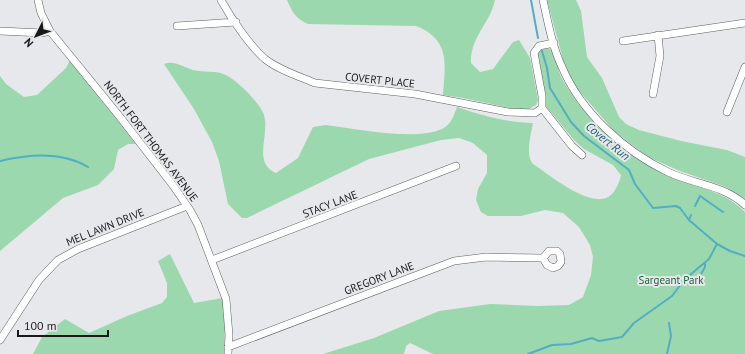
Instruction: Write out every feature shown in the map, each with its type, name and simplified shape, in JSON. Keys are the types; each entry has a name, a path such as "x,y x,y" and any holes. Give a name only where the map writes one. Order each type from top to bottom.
{"street":[{"name":"NORTH FORT THOMAS AVENUE","path":"38,0 41,13 50,31 120,117 187,206 198,226 226,299 228,351"},
{"name":"COVERT PLACE","path":"221,0 264,58 284,70 315,83 415,94 508,112 536,113 542,108"},
{"path":"543,0 554,43 568,81 588,108 614,136 637,154 668,172 727,192 745,205"},
{"path":"177,26 236,22"},
{"path":"623,41 745,22"},
{"path":"0,31 43,33 50,31"},
{"path":"653,94 660,60 658,36"},
{"path":"554,43 539,46 534,53 542,96 542,108 572,146 582,155"},
{"path":"727,112 745,67"},
{"name":"STACY LANE","path":"212,260 456,166"},
{"name":"MEL LAWN DRIVE","path":"0,340 39,280 58,260 78,249 187,206"},
{"name":"GREGORY LANE","path":"228,351 454,261 486,257 543,258"}],"green space":[{"path":"287,0 495,0 489,16 477,38 471,63 480,72 493,69 513,42 519,40 530,58 538,100 536,105 527,110 519,110 443,95 445,63 443,54 435,38 427,32 416,26 308,24 300,20 295,15"},
{"path":"547,0 576,0 581,11 587,57 602,78 619,117 626,124 639,130 681,141 727,150 745,157 745,200 726,187 680,171 648,157 614,131 574,85 564,63"},
{"name":"Sargeant Park","path":"547,48 550,49 554,55 560,74 574,97 594,123 613,140 652,167 669,176 719,194 737,205 745,212 745,354 433,354 410,343 406,346 404,354 323,354 374,338 439,311 490,304 538,306 569,305 583,297 591,275 593,257 590,245 579,227 563,213 545,210 521,216 488,216 481,212 476,200 478,189 487,173 487,155 473,143 459,138 441,140 369,159 247,218 242,218 228,204 219,161 212,142 194,109 164,64 175,63 193,70 222,73 242,87 262,110 264,115 265,131 263,156 265,163 276,173 298,158 313,127 326,125 385,133 417,134 442,129 448,125 452,120 457,107 494,118 533,123 529,155 533,164 572,190 594,199 604,199 612,194 618,185 621,175 613,165 584,149 574,140 545,105 536,55 538,51"},
{"path":"70,60 136,144 128,144 118,150 114,169 98,185 63,198 0,251 0,76 6,84 24,97 37,95 66,68"},
{"path":"170,254 194,303 223,298 225,327 224,354 33,354 42,337 65,319 89,333 127,316 162,303 167,297 167,283 158,261"}],"waterway":[{"name":"Covert Run","path":"531,0 538,38"},
{"name":"Covert Run","path":"542,51 547,68 550,88 571,122 584,136 629,170 635,184 653,208 676,206 680,208 689,220 717,244 730,251 745,256"},
{"path":"0,161 45,155 67,158 88,167"},
{"path":"695,206 700,196 723,212"},
{"name":"Covert Run","path":"689,220 691,215"},
{"path":"528,354 552,345 571,344 592,338 599,341 622,337 634,323 672,296 684,280 709,259 717,244"},
{"path":"697,281 705,267 705,263"},
{"path":"667,354 671,336 669,323"}]}
